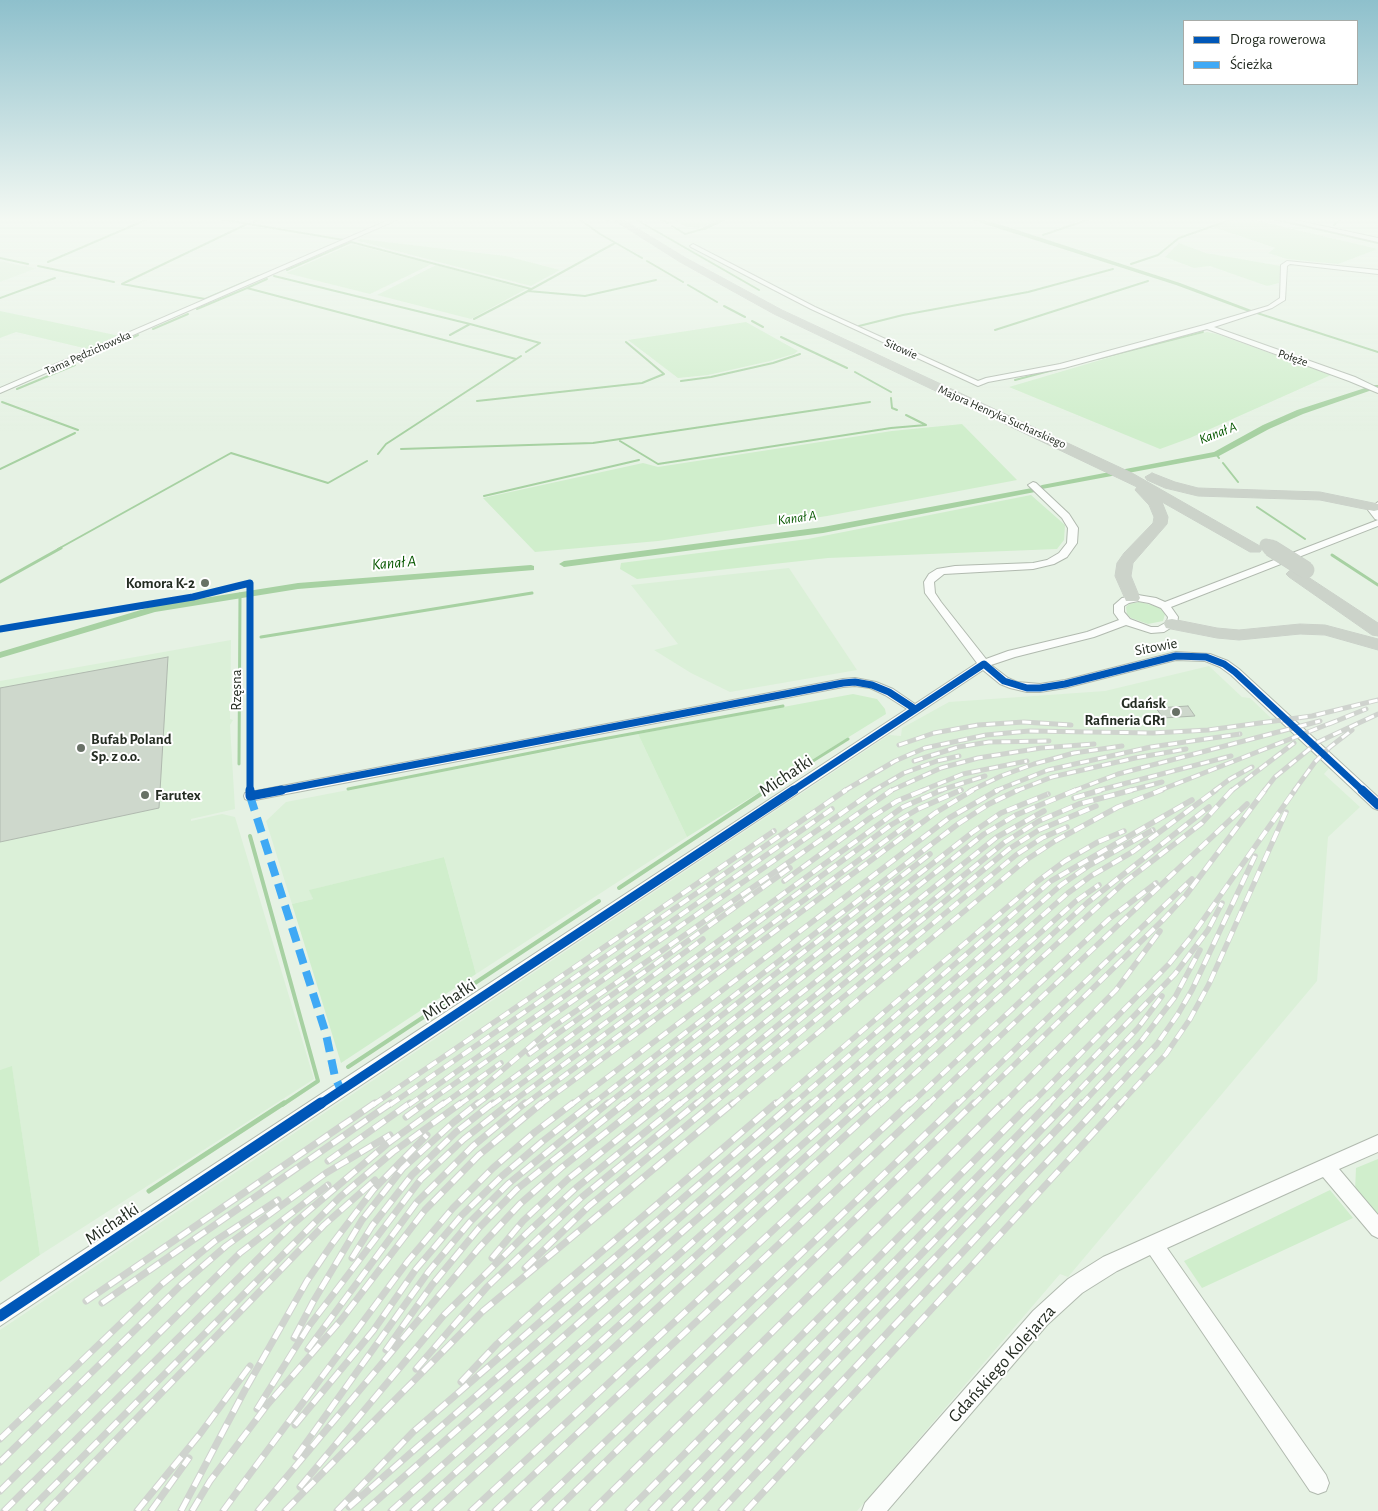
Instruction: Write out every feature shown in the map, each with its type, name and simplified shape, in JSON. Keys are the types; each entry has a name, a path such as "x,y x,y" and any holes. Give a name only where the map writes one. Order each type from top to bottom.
{"highway":[{"name":"Majora Henryka Sucharskiego","path":"736,290 799,322 1094,455"},
{"name":"Majora Henryka Sucharskiego","path":"750,290 891,360 1134,475 1261,547 1378,619"},
{"path":"1132,598 1124,576 1125,562 1160,524 1161,517 1152,498 1130,481 1134,475 1148,475 1170,485 1198,492 1320,496 1377,510"},
{"name":"Majora Henryka Sucharskiego","path":"1300,572 1378,631"},
{"path":"1172,624 1239,636 1300,629 1318,629 1351,636 1378,645"}],"street":[{"name":"Tama Pędzichowska","path":"0,391 234,290"},
{"name":"Sitowie","path":"778,290 813,308 978,384 986,380 1061,366 1208,327 1270,307 1283,299 1283,290"},
{"name":"Połęże","path":"1208,327 1352,379 1378,391"},
{"name":"Sitowie","path":"1033,485 1066,516 1073,528 1072,543 1063,555 1050,562 1033,566 941,571 928,582 930,593 937,604 984,664 1004,681 1027,688 1040,688 1065,684 1176,656 1206,657 1224,664 1235,672 1378,805"},
{"path":"1165,606 1378,524"},
{"path":"1132,598 1152,600 1165,606 1173,617 1172,624 1167,628 1151,630 1126,621 1118,609 1122,602 1132,598"},
{"name":"Sitowie","path":"984,664 1012,654 1090,635 1126,621"},
{"name":"Michałki","path":"0,1316 984,664"},
{"path":"250,796 843,683 855,682 889,692 914,709"},
{"name":"Gdańskiego Kolejarza","path":"873,1511 1047,1312 1075,1286 1110,1264 1378,1143"},
{"path":"1326,1167 1378,1229"},
{"path":"1154,1245 1318,1483"}],"shaded area":[{"path":"352,290 379,290 370,294"},
{"path":"388,290 525,290 471,319 377,295"},
{"path":"0,311 120,336 88,349 16,332 0,338"},
{"path":"746,322 798,351 770,361 708,375 678,378 628,340"},
{"path":"1207,332 1331,375 1190,438 1160,449 1009,387 1114,356"},
{"path":"962,424 1017,480 827,516 658,541 535,552 483,498 643,463 658,467 892,431"},
{"path":"1031,495 1065,525 1064,540 1057,549 828,558 637,579 620,569 621,563 808,539"},
{"path":"789,568 857,670 730,692 691,673 654,650 678,644 631,585"},
{"path":"1140,602 1159,607 1165,614 1163,621 1148,624 1131,618 1127,614 1126,607 1129,604"},
{"path":"231,640 230,719 233,720 230,725 235,809 191,819 191,821 222,814 235,817 314,1079 40,1255 12,1067 0,1070 0,681"},
{"path":"1209,666 1242,697 1250,698 1271,718 1277,717 1331,766 1324,774 1360,807 1328,837 1317,981 1068,1277 1060,1274 857,1511 0,1511 0,1330 889,735 901,736 902,728 949,702 1105,691"},
{"path":"853,694 877,699 885,709 886,714 687,837 638,734"},
{"path":"638,734 687,837 476,974 444,857 310,890 313,899 292,904 266,821 286,802"},
{"path":"444,857 476,974 341,1063 292,904 313,899 309,890"},
{"path":"12,1066 40,1255 0,1282 0,1070"},
{"path":"1378,1159 1378,1218 1355,1191 1356,1168"},
{"path":"1330,1190 1353,1218 1202,1288 1184,1261"}],"building":[{"name":"Bufab Poland Sp. z o.o.","path":"168,657 159,808 0,842 0,688"},
{"name":"Gdańsk Rafineria GR1","path":"1188,706 1195,716 1163,718 1156,708"}],"waterway":[{"path":"0,298 23,290"},
{"path":"153,290 205,299 227,290"},
{"path":"197,309 243,290"},
{"path":"253,290 516,359"},
{"path":"329,290 470,324"},
{"path":"528,291 585,296 614,290"},
{"path":"696,290 717,302"},
{"path":"859,326 903,315 1037,290"},
{"path":"995,330 1121,290"},
{"path":"1193,290 1251,311"},
{"path":"474,319 528,291"},
{"path":"724,306 745,317"},
{"path":"1257,313 1378,352"},
{"path":"153,329 188,314"},
{"path":"752,321 763,327"},
{"path":"450,335 470,324"},
{"path":"470,324 540,343 526,352"},
{"path":"1097,359 1203,332"},
{"path":"93,355 138,335"},
{"path":"781,337 847,368"},
{"path":"477,401 642,383 664,374 626,342"},
{"path":"681,381 711,377 773,363 800,354"},
{"path":"378,454 386,444 521,356"},
{"path":"17,389 75,365"},
{"path":"1015,380 1057,369"},
{"path":"855,372 891,392"},
{"name":"Kanał A","path":"1042,487 1216,454 1266,427 1300,412 1368,390"},
{"path":"891,398 892,408 897,410"},
{"path":"2,402 78,430"},
{"path":"401,449 593,443 870,402"},
{"path":"620,441 658,464 891,428 926,425 906,415"},
{"path":"0,469 75,433"},
{"path":"58,549 231,453 328,483 367,461"},
{"name":"Kanał A","path":"1216,454 1219,458"},
{"path":"484,496 639,460"},
{"path":"1223,463 1238,482"},
{"name":"Kanał A","path":"564,564 823,530 1032,490"},
{"path":"1257,507 1305,539"},
{"path":"0,582 61,548"},
{"path":"1332,555 1378,585"},
{"name":"Kanał A","path":"0,655 154,609 260,591 298,586 531,568"},
{"path":"261,637 532,593"},
{"path":"239,764 240,594"},
{"path":"348,789 581,743 783,706"},
{"path":"765,791 848,739"},
{"path":"619,888 767,790"},
{"path":"250,836 318,1081 282,1105"},
{"path":"348,1067 599,901"},
{"path":"149,1191 284,1103"}],"railway":[{"path":"844,791 895,761 925,748 986,735 1029,731 1153,733 1208,730 1312,716 1378,700"},
{"path":"1329,724 1366,709"},
{"path":"1264,791 1275,777 1318,742 1378,714"},
{"path":"1073,791 1118,774 1320,721"},
{"path":"1158,791 1336,721"},
{"path":"899,745 934,733 978,725 1024,722 1071,725"},
{"path":"1294,791 1315,762 1330,747 1352,730"},
{"path":"995,791 1048,770 1151,747 1240,734"},
{"path":"914,761 958,747 989,742 1049,741"},
{"path":"1231,791 1294,743"},
{"path":"892,790 941,768 978,758 1041,748 1094,744"},
{"path":"970,791 1001,776 1034,764 1074,753 1122,746"},
{"path":"1016,791 1052,777 1135,758 1186,749"},
{"path":"873,791 904,773 937,761 959,756"},
{"path":"1096,791 1231,756"},
{"path":"921,791 963,774 1027,761"},
{"path":"1214,791 1230,779 1252,767"},
{"path":"938,791 985,776"},
{"path":"1128,791 1162,782"},
{"path":"390,1105 846,790"},
{"path":"424,1105 875,790"},
{"path":"459,1105 553,1027 892,790"},
{"path":"784,881 870,818 897,801 924,790"},
{"path":"492,1105 903,807 942,790"},
{"path":"508,1105 891,825 918,809 961,790 959,791"},
{"path":"540,1105 935,813 973,790"},
{"path":"571,1105 949,818 998,790"},
{"path":"591,1105 958,824 989,804 1018,790"},
{"path":"641,1105 984,834 1016,815 1076,790"},
{"path":"1074,798 1101,790"},
{"path":"679,1105 1005,842 1039,821 1079,804 1132,790"},
{"path":"731,1105 1026,860 1055,841 1118,807 1162,790"},
{"path":"827,1105 1068,893 1091,876 1134,851 1216,790"},
{"path":"973,1105 1164,919 1186,895 1265,790"},
{"path":"1030,1105 1169,964 1191,937 1295,790"},
{"path":"880,1105 1126,881 1202,823 1231,791"},
{"path":"623,1105 973,832 1001,813 1048,794"},
{"path":"792,1105 1051,881 1192,800"},
{"path":"927,1105 1247,804"},
{"path":"695,1105 1009,849 1039,830 1096,806"},
{"path":"863,1105 1087,903 1209,807"},
{"path":"409,1105 832,809"},
{"path":"661,1105 997,837 1044,811"},
{"path":"1119,1105 1166,1054 1190,1019 1209,984 1286,812"},
{"path":"524,1105 911,822"},
{"path":"712,1105 1016,855 1042,838 1067,827"},
{"path":"810,1105 1061,885 1090,865 1153,830"},
{"path":"373,1105 774,831"},
{"path":"775,1105 1038,881 1065,861 1098,842 1124,831"},
{"path":"606,1105 930,854"},
{"path":"1100,1105 1157,1044 1178,1014 1192,990 1255,856"},
{"path":"529,1054 790,868"},
{"path":"957,1105 1192,879"},
{"path":"909,1105 1109,919 1156,883"},
{"path":"847,1105 1076,901 1099,885"},
{"path":"1047,1105 1175,974 1208,930 1222,903"},
{"path":"1002,1105 1116,990 1160,931"},
{"path":"476,1105 703,939"},
{"path":"1081,1105 1142,1040 1175,997 1200,950"},
{"path":"1065,1105 1138,1028 1162,996"},
{"path":"442,1105 501,1063"},
{"path":"86,1301 375,1103"},
{"path":"102,1303 391,1103"},
{"path":"328,1161 410,1103"},
{"path":"406,1117 425,1103"},
{"path":"4,1511 293,1224 387,1144 444,1103"},
{"path":"29,1511 340,1197 393,1152 461,1103"},
{"path":"294,1338 313,1302 362,1220 403,1168 478,1103"},
{"path":"352,1258 372,1226 412,1175 456,1132 493,1103"},
{"path":"257,1409 309,1326 421,1179 464,1139 510,1103"},
{"path":"308,1349 417,1202 473,1146 525,1103"},
{"path":"192,1511 210,1481 268,1404 341,1320 425,1210 479,1155 542,1103"},
{"path":"238,1490 408,1261 453,1208 493,1168 573,1103"},
{"path":"295,1425 373,1331 416,1269 462,1215 502,1176 592,1103"},
{"path":"296,1457 429,1271 470,1222 508,1184 608,1103"},
{"path":"386,1350 432,1285 479,1228 517,1189 625,1103"},
{"path":"258,1511 479,1248 520,1204 561,1168 643,1103"},
{"path":"492,1258 523,1221 568,1179 663,1103"},
{"path":"300,1487 444,1315 528,1232 576,1188 681,1103"},
{"path":"416,1369 487,1287 582,1197 697,1103"},
{"path":"525,1268 589,1206 714,1103"},
{"path":"285,1511 483,1311 733,1103"},
{"path":"461,1382 497,1344 553,1293 776,1103"},
{"path":"337,1511 413,1432 793,1103"},
{"path":"349,1507 811,1103"},
{"path":"365,1511 829,1103"},
{"path":"391,1511 849,1103"},
{"path":"413,1511 865,1103"},
{"path":"435,1511 881,1103"},
{"path":"471,1511 910,1103"},
{"path":"495,1511 929,1103"},
{"path":"533,1511 958,1103"},
{"path":"555,1511 974,1103"},
{"path":"592,1511 1003,1103"},
{"path":"628,1511 1031,1103"},
{"path":"651,1511 1049,1103"},
{"path":"674,1511 1067,1103"},
{"path":"695,1511 1082,1103"},
{"path":"721,1511 1102,1103"},
{"path":"746,1511 1121,1103"},
{"path":"0,1462 181,1285 226,1246 326,1173 390,1135"},
{"path":"181,1511 245,1390 307,1281 332,1244 374,1189 427,1135"},
{"path":"47,1511 324,1225 375,1180"},
{"path":"0,1491 240,1253 328,1185"},
{"path":"0,1439 162,1284 215,1241 278,1200"},
{"path":"137,1511 200,1434 250,1366"},
{"path":"151,1511 189,1458"},
{"path":"223,1511 242,1485"}],"marked path":[{"path":"250,796 326,1034 335,1077 341,1090"}],"cycle path":[{"name":"Rzęsna","path":"0,629 193,597 250,583 250,796 843,683 855,682 872,685 889,692 915,709"},
{"path":"0,1316 984,664 1004,681 1027,688 1040,688 1065,684 1176,656 1206,657 1224,664 1235,672 1378,805"}],"place":[{"name":"Komora K-2","path":"205,583"},
{"name":"Gdańsk Rafineria GR1","path":"1176,712"},
{"name":"Bufab Poland Sp. z o.o.","path":"81,748"},
{"name":"Farutex","path":"145,795"}]}
